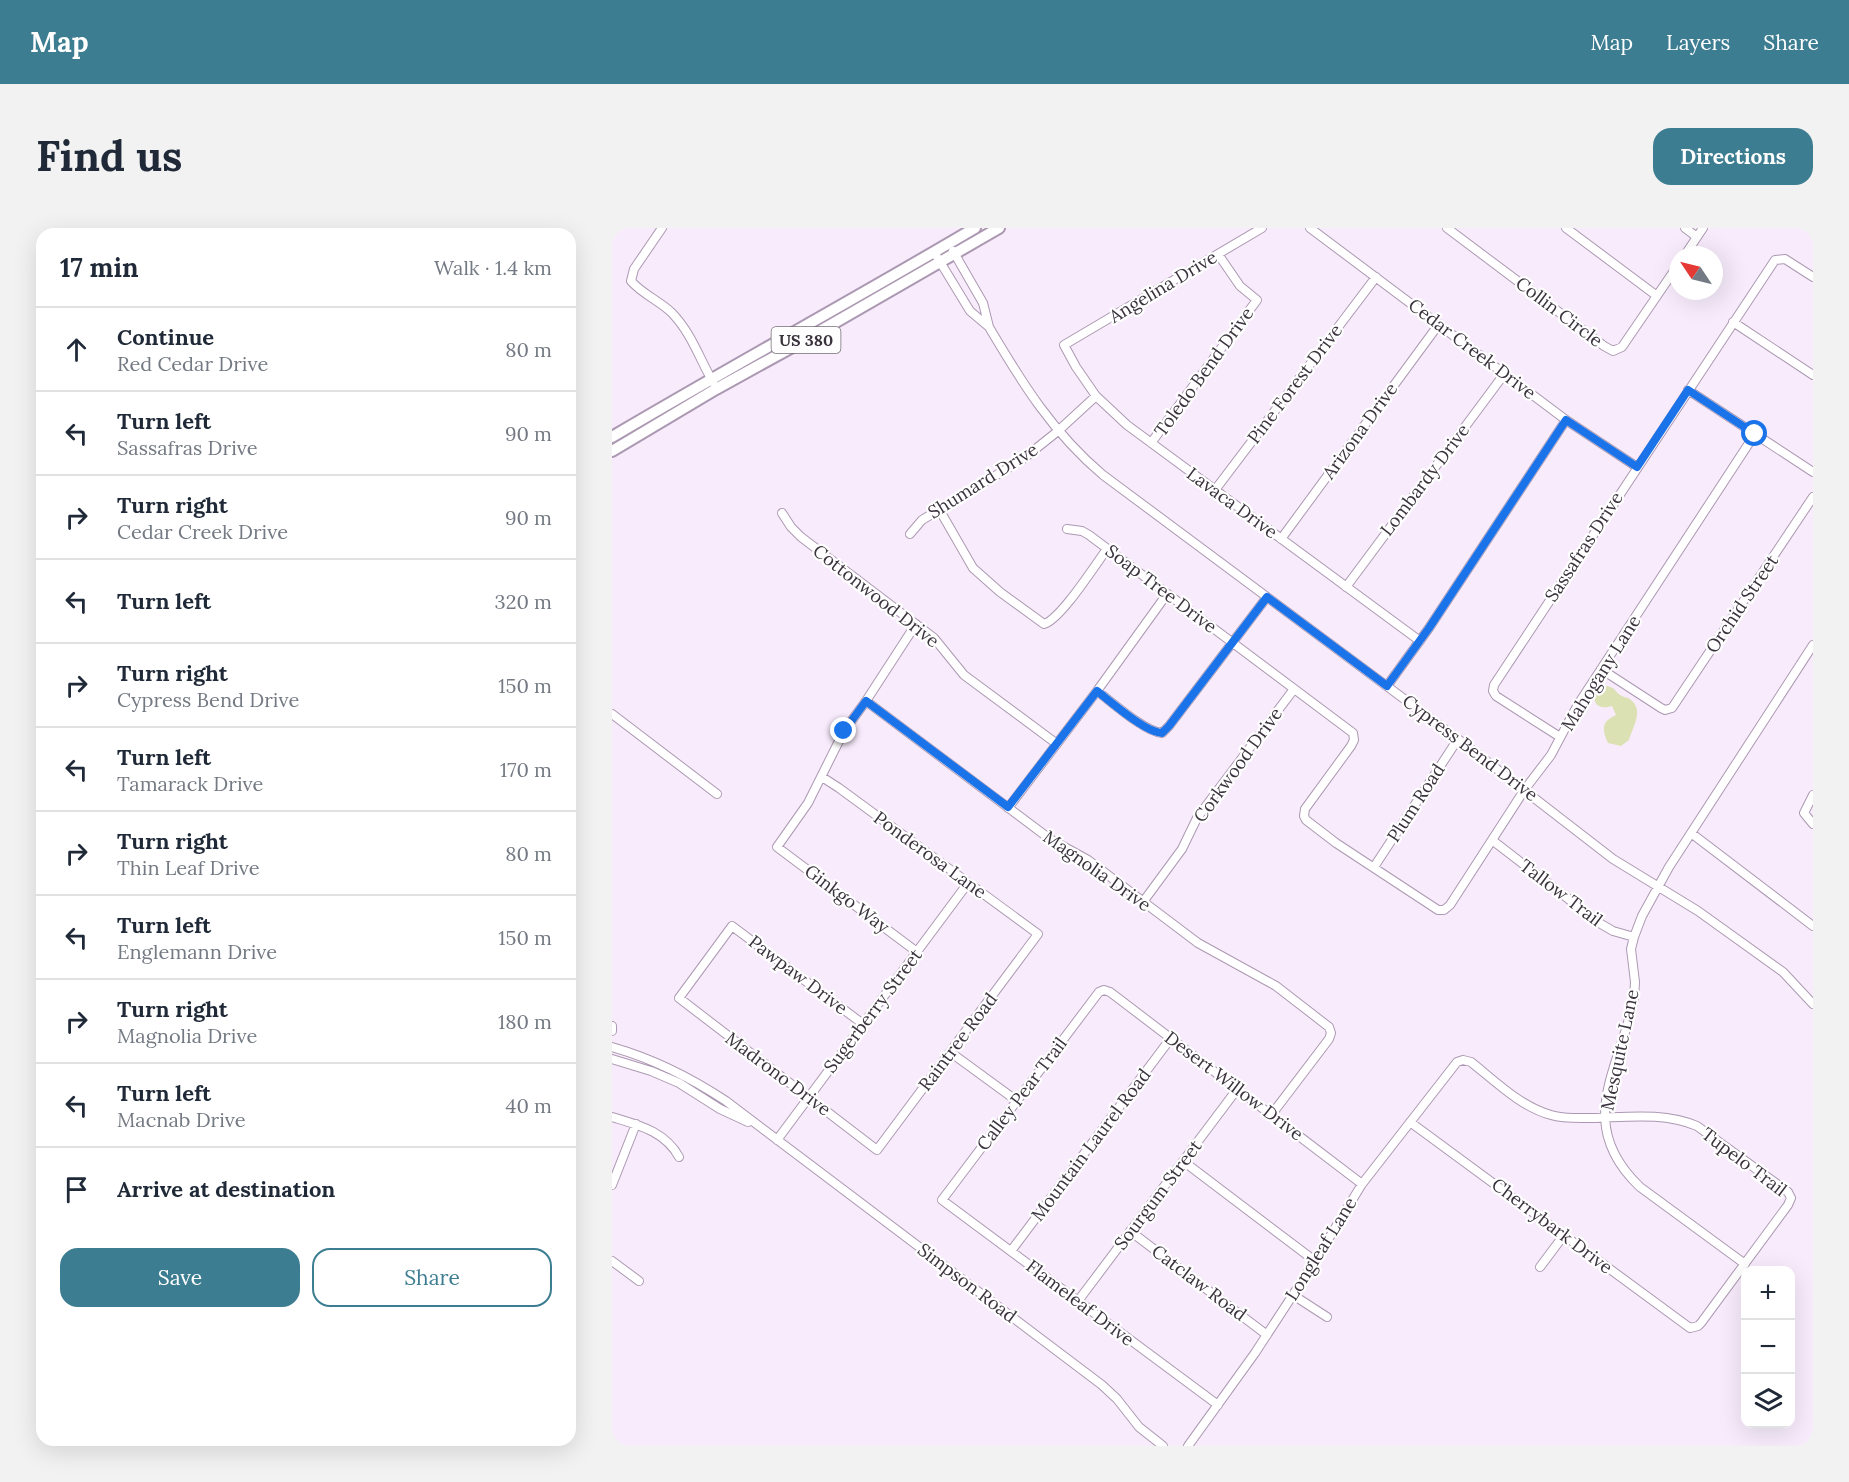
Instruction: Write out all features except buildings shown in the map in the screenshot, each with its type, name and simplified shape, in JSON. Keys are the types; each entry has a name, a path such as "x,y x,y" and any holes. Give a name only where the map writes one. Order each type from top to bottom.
{"highway":[{"name":"US 380","path":"612,436 975,228"},
{"name":"US 380","path":"612,451 999,228"}],"street":[{"path":"662,228 634,269 631,281 666,308 682,326 693,340 716,389"},
{"name":"Angelina Drive","path":"1064,345 1262,228"},
{"name":"Cedar Creek Drive","path":"1310,228 1566,420 1637,467"},
{"name":"Collin Circle","path":"1447,228 1613,351 1622,347 1669,278"},
{"path":"1566,228 1657,296"},
{"path":"1685,228 1697,237"},
{"path":"1691,246 1703,228"},
{"name":"Cypress Bend Drive","path":"948,244 983,303 989,327 1028,392 1058,431 1103,475 1525,789 1613,859 1698,911 1783,972 1813,1004"},
{"name":"Cypress Bend Drive","path":"934,252 970,311 989,327"},
{"name":"Toledo Bend Drive","path":"1151,443 1257,300 1240,286 1218,254"},
{"name":"Sassafras Drive","path":"1560,737 1496,696 1493,691 1494,685 1775,260 1785,259 1813,277"},
{"name":"Pine Forest Drive","path":"1215,490 1376,277"},
{"path":"1733,322 1813,375"},
{"name":"Arizona Drive","path":"1281,539 1439,324"},
{"name":"Lavaca Drive","path":"1064,345 1096,396 1127,426 1420,641"},
{"name":"Lombardy Drive","path":"1346,587 1505,374"},
{"path":"1688,390 1813,472"},
{"name":"Shumard Drive","path":"910,534 922,520 1023,459 1096,396"},
{"path":"1387,686 1420,641 1566,420"},
{"name":"Mahogany Lane","path":"1444,910 1450,905 1525,789 1551,754 1577,706 1755,434"},
{"name":"Orchid Street","path":"1601,669 1661,708 1669,710 1813,497"},
{"path":"939,509 973,568 1000,592 1044,624 1051,622 1107,549"},
{"name":"Cottonwood Drive","path":"782,513 801,537 939,643 964,675 1057,744"},
{"name":"Soap Tree Drive","path":"1067,529 1082,531 1355,736 1351,746 1308,804 1304,816 1312,825 1438,910 1444,910"},
{"path":"1008,807 1097,691 1167,594"},
{"path":"1097,691 1145,726 1162,733 1267,597"},
{"path":"822,777 838,741 916,624"},
{"name":"Mesquite Lane","path":"1745,1264 1628,1175 1610,1143 1605,1117 1605,1099 1631,1015 1635,982 1631,949 1642,916 1668,867 1813,645"},
{"path":"1804,658 1813,665"},
{"name":"Corkwood Drive","path":"1143,902 1182,849 1197,818 1294,689"},
{"name":"Magnolia Drive","path":"866,701 1050,839 1088,860 1211,951 1276,986 1329,1027 1331,1033 1329,1039 1272,1114"},
{"path":"612,714 717,794"},
{"name":"Plum Road","path":"1374,867 1458,739"},
{"name":"Ginkgo Way","path":"822,777 799,818 777,847 917,952"},
{"name":"Ponderosa Lane","path":"822,777 1038,934"},
{"path":"1813,795 1804,813 1813,824"},
{"path":"1691,833 1813,926"},
{"name":"Tallow Trail","path":"1492,840 1601,924 1634,938"},
{"name":"Sugerberry Street","path":"777,1140 968,883"},
{"name":"Madrono Drive","path":"732,927 679,998 878,1150"},
{"name":"Pawpaw Drive","path":"732,927 863,1024"},
{"name":"Raintree Road","path":"878,1150 1038,934"},
{"name":"Desert Willow Drive","path":"1104,990 1110,992 1238,1088 1362,1184"},
{"name":"Calley Pear Trail","path":"942,1200 1099,992 1104,990"},
{"path":"612,1026 612,1031"},
{"name":"Mountain Laurel Road","path":"1011,1251 1171,1038"},
{"name":"Simpson Road","path":"612,1047 673,1069 718,1095 1102,1385 1139,1427 1163,1446"},
{"path":"950,1052 1017,1101"},
{"name":"Simpson Road","path":"612,1059 642,1067 670,1079 720,1109 763,1129"},
{"name":"Tupelo Trail","path":"1463,1060 1471,1062 1524,1102 1553,1116 1570,1118 1664,1116 1697,1126 1788,1192 1791,1198 1745,1264"},
{"name":"Longleaf Lane","path":"1188,1446 1267,1335 1362,1184 1457,1062 1463,1060"},
{"name":"Sourgum Street","path":"1078,1301 1238,1088"},
{"path":"612,1117 636,1124 665,1139 679,1157"},
{"name":"Cherrybark Drive","path":"1410,1122 1686,1326 1694,1328 1701,1323 1745,1264"},
{"path":"612,1185 636,1124"},
{"path":"1183,1161 1315,1261"},
{"name":"Flameleaf Drive","path":"942,1200 1218,1405"},
{"name":"Catclaw Road","path":"1130,1232 1267,1335"},
{"path":"1540,1268 1564,1235"},
{"path":"612,1261 639,1281"},
{"path":"1293,1295 1327,1317"}],"green space":[{"path":"1607,686 1631,700 1637,709 1629,740 1621,746 1608,743 1605,734 1605,723 1616,715 1612,706 1600,707 1595,701 1597,692"}],"route":[{"path":"844,731 866,701 1008,807 1097,691 1145,726 1162,733 1267,597 1387,686 1429,628 1566,420 1637,467 1688,390 1755,434"}]}
